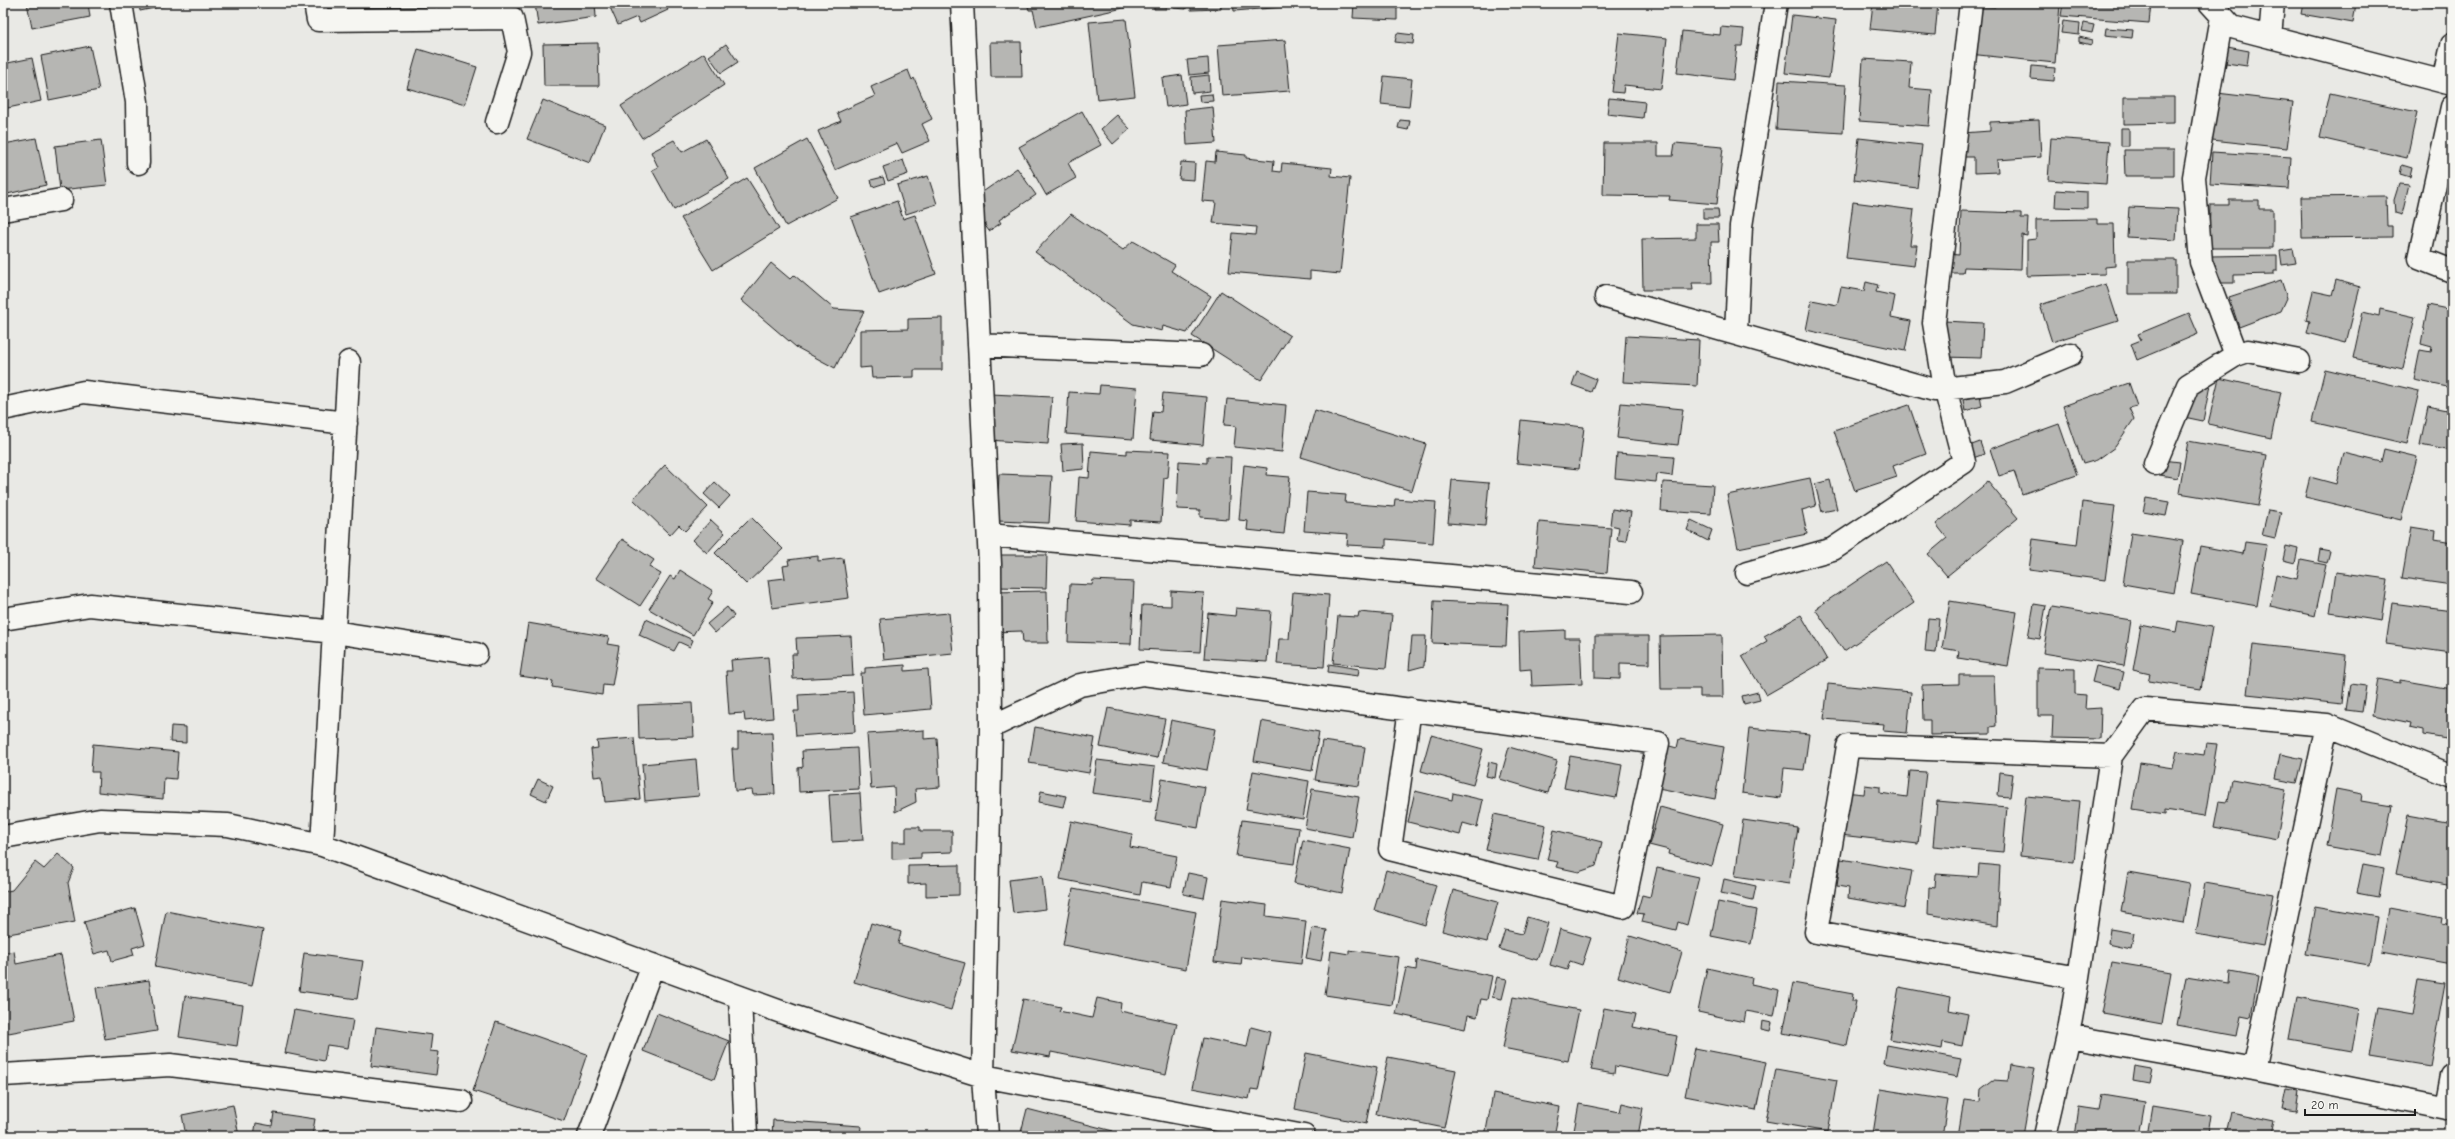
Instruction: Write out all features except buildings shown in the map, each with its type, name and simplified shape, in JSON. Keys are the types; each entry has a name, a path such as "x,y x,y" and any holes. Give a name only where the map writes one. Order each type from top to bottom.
{"street":[{"path":"121,3 137,102 138,163"},
{"path":"315,3 318,20 512,18 518,52 497,122"},
{"path":"962,3 989,535 991,727 983,1076 986,1136"},
{"path":"1736,332 1741,226 1776,3"},
{"path":"1747,573 1833,549 1964,462 1945,388 1934,323 1971,3"},
{"path":"2270,37 2273,3"},
{"path":"2216,10 2232,27 2448,83 2452,45"},
{"path":"2216,10 2194,176 2201,262 2236,355"},
{"path":"2452,106 2419,258 2452,271"},
{"path":"3,210 61,200"},
{"path":"1606,297 1736,332 1934,390 2005,382 2071,354"},
{"path":"979,345 1201,355"},
{"path":"2155,464 2188,386 2236,355 2248,351 2299,361"},
{"path":"322,845 349,362"},
{"path":"3,409 84,392 346,423"},
{"path":"989,535 1631,592"},
{"path":"3,619 90,605 334,632 476,654"},
{"path":"991,727 1080,685 1143,674 1410,709 1658,743 1623,907 1390,849 1410,709"},
{"path":"2045,1136 2068,1036 2111,756 2145,709 2327,725 2452,776"},
{"path":"2254,1069 2327,725"},
{"path":"2078,978 1816,932 1848,746 2111,756"},
{"path":"3,838 100,820 228,825 322,845 796,1017 983,1076 1304,1136"},
{"path":"590,1136 653,965"},
{"path":"740,997 746,1136"},
{"path":"2068,1036 2254,1069 2449,1108 2452,1075"},
{"path":"3,1075 170,1065 461,1101"}]}
